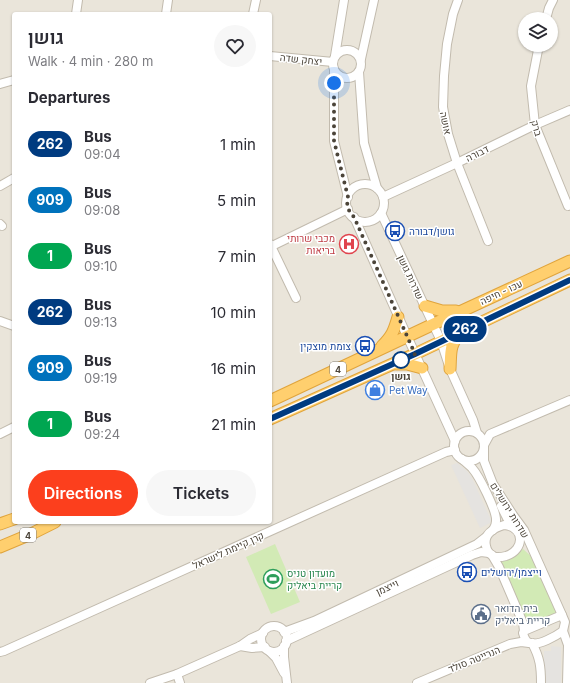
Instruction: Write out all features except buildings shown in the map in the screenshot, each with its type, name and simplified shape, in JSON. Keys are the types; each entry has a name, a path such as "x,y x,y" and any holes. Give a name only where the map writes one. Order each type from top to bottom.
{"highway":[{"name":"עכו - חיפה","path":"433,324 570,261"},
{"name":"עכו - חיפה","path":"441,341 570,280"},
{"path":"425,306 442,311 460,311"},
{"path":"379,349 394,332 398,317"},
{"name":"4","path":"272,400 433,324"},
{"path":"450,369 451,346 454,339 461,331"},
{"name":"4","path":"272,417 441,341"},
{"path":"389,365 407,364 422,368"},
{"name":"4","path":"0,524 12,520"},
{"name":"4","path":"0,547 51,524"}],"street":[{"path":"76,12 78,0"},
{"path":"166,12 168,0"},
{"path":"253,12 256,0"},
{"path":"344,0 334,63 334,141 348,197"},
{"path":"374,0 359,72 364,143 377,188"},
{"name":"אושה","path":"458,0 453,14 447,44 442,107 457,163 488,241"},
{"path":"548,12 553,0"},
{"path":"359,72 348,78 339,76 334,63 338,53 341,50 346,49 355,51 361,59"},
{"name":"ברק","path":"538,52 531,86 535,125 568,206"},
{"name":"יצחק שדה","path":"272,56 334,63"},
{"path":"0,84 12,81"},
{"name":"דבורה","path":"383,197 570,110"},
{"path":"0,186 12,179"},
{"path":"366,184 377,188 381,192 384,202 381,213 377,217 366,221 360,220 350,214 347,205 348,197 354,187 366,184"},
{"path":"272,245 348,210"},
{"name":"שדרות גושן","path":"381,213 441,341"},
{"path":"354,217 406,336 456,441"},
{"path":"272,250 296,298"},
{"path":"0,321 12,325"},
{"path":"441,341 450,369 473,420 477,433 482,438 484,446"},
{"path":"477,433 470,431 462,433 457,438 455,446 458,454 465,460 475,460 479,457 490,434 570,400"},
{"path":"0,434 12,428"},
{"name":"שדרות ירושלים","path":"484,446 484,461 493,484 524,530 565,616"},
{"name":"קרן קיימת לישראל","path":"0,652 446,452 458,454"},
{"name":"שדרות ירושלים","path":"458,454 472,468 482,484 494,510 496,524 493,530"},
{"path":"493,484 504,511 525,547 540,564"},
{"path":"515,529 504,525 493,530 486,537 485,541 522,623 526,641 531,643 539,658 541,683"},
{"name":"וייצמן","path":"284,632 321,618 477,544 486,537"},
{"path":"491,554 504,557 513,553 518,547 520,537"},
{"name":"וייצמן","path":"285,644 472,555 481,552 491,554"},
{"path":"565,616 563,631 568,645 567,683"},
{"name":"הנרייטה סולד","path":"510,644 523,632 565,616"},
{"path":"274,626 282,629 287,638 284,657 287,680 276,658 262,642 261,638 267,628 274,626"},
{"name":"הנרייטה סולד","path":"417,683 510,644 545,641 554,638 563,631"},
{"path":"150,683 177,674 240,646 263,633"},
{"path":"240,646 267,649 273,652 280,650 285,644"},
{"path":"177,674 180,683"}],"shaded area":[{"path":"0,0 570,0 570,683 0,683"},
{"path":"457,463 467,471 472,478 491,520 490,523 480,528 451,465"},
{"path":"551,646 561,647 561,683 544,683 544,651 551,651"}],"green space":[{"name":"מועדון טניס קריית ביאליק","path":"275,544 300,602 271,614 246,557"},
{"path":"523,549 532,557 558,613 526,627 499,561 514,556"}],"bus line":[{"name":"262","path":"272,418 415,354 570,280"}],"place":[{"name":"גושן/דבורה","path":"395,231"},
{"name":"מכבי שרותי בריאות","path":"349,244"},
{"name":"צומת מוצקין","path":"365,346"},
{"name":"גושן","path":"401,360"},
{"name":"Pet Way","path":"375,390"},
{"name":"וייצמן/ירושלים","path":"467,572"},
{"name":"מועדון טניס קריית ביאליק","path":"273,579"},
{"name":"בית הדואר קריית ביאליק","path":"481,614"}],"route":[{"path":"334,83 334,141 348,197 348,210 354,217 415,354 401,360"}]}
